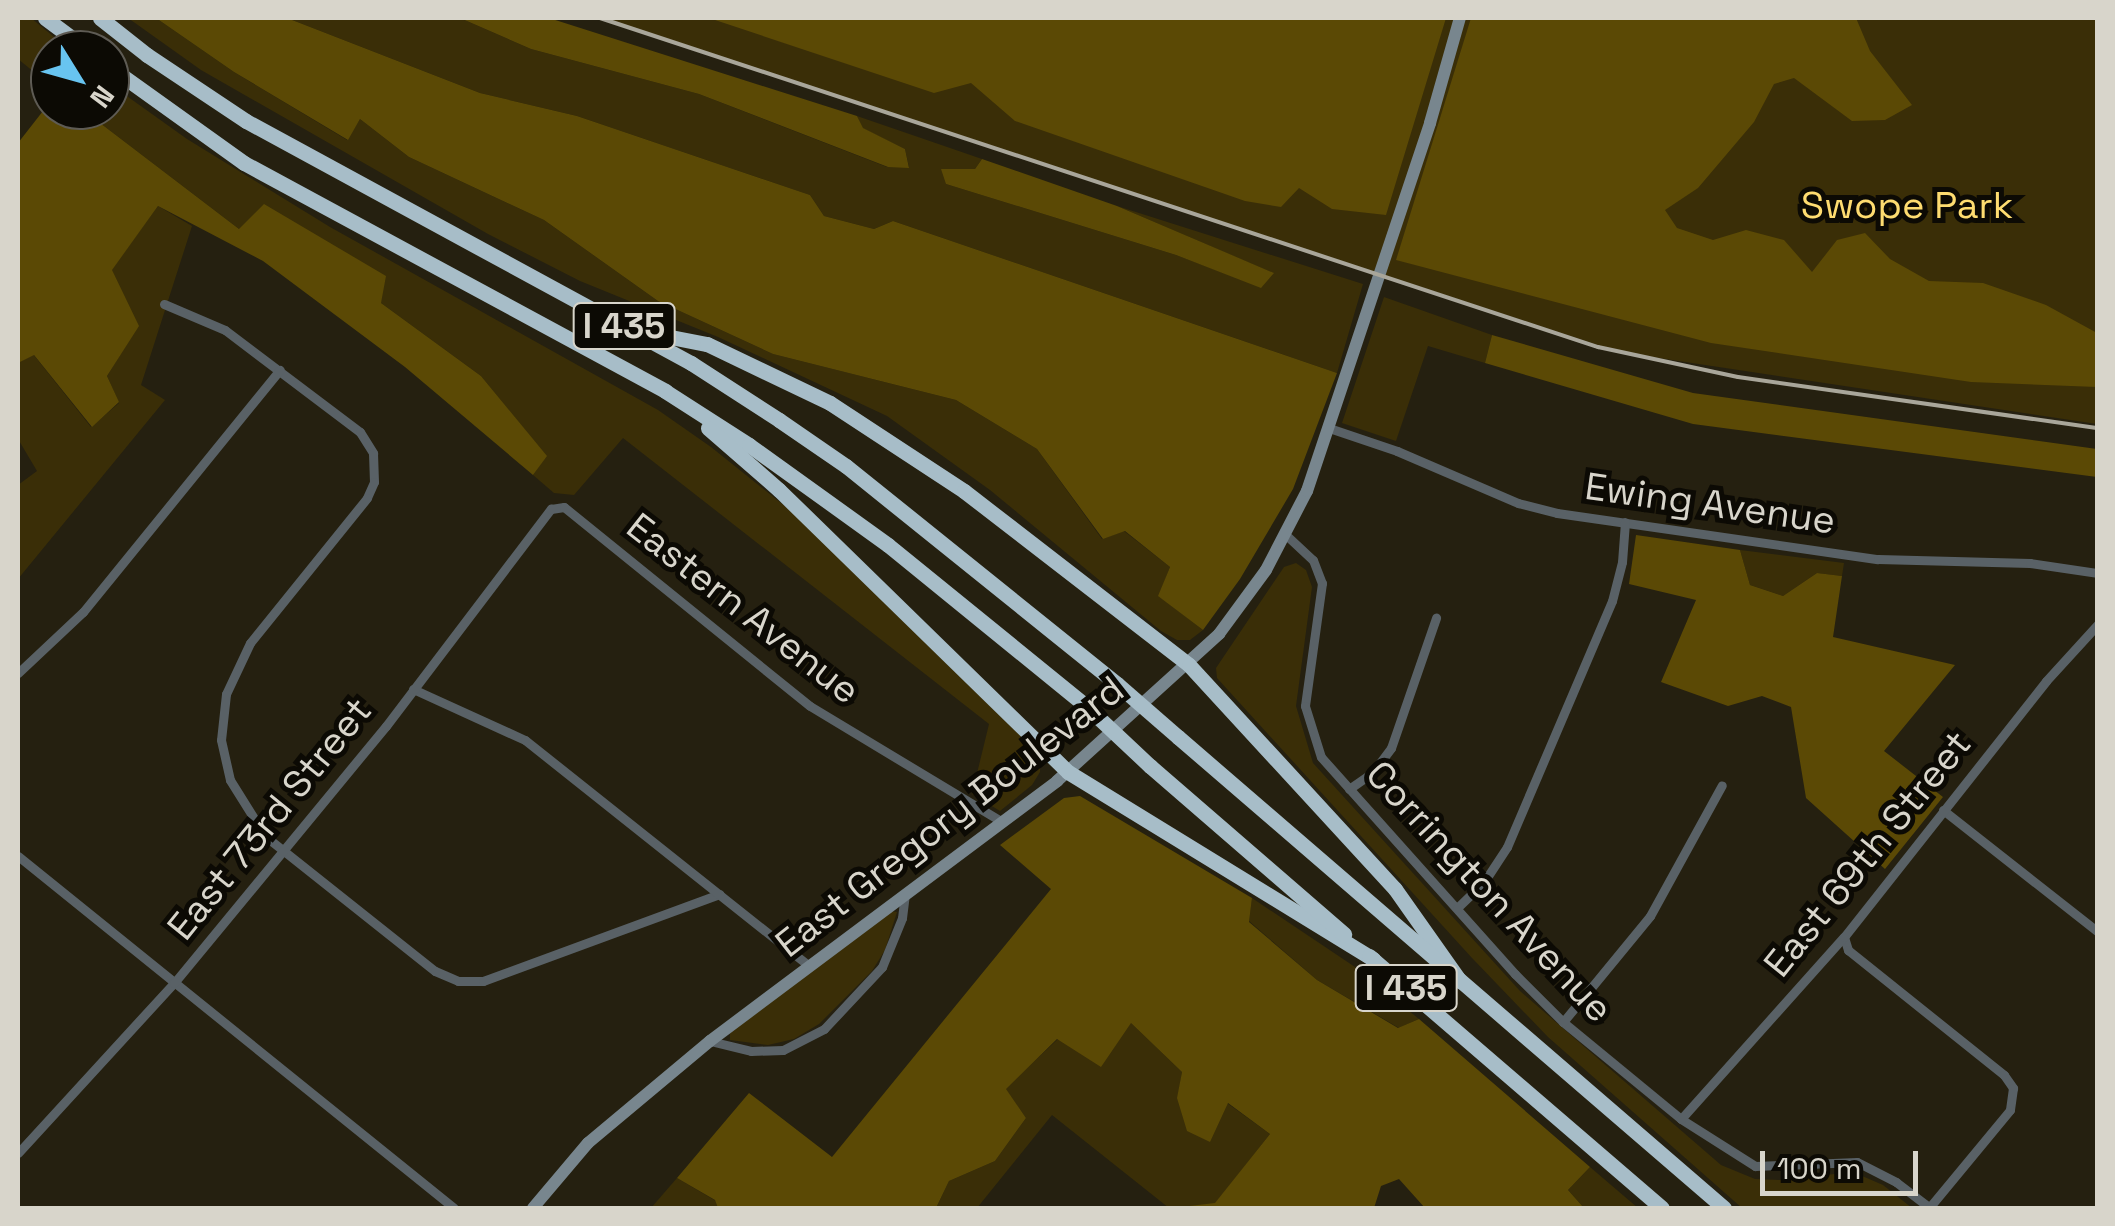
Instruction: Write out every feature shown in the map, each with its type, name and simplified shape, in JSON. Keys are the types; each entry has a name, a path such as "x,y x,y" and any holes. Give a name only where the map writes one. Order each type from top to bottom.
{"highway":[{"name":"I 435","path":"100,18 147,56 259,129 692,363 846,466 1117,684 1724,1208"},
{"name":"I 435","path":"130,81 284,186 665,391 826,498 1086,706 1150,766 1662,1208"},
{"path":"627,328 707,344 830,404 964,491 1189,665 1395,889 1460,981"},
{"path":"665,391 779,490 1068,772 1373,959"}],"main road":[{"name":"East Gregory Boulevard","path":"533,1208 588,1143 710,1041 1068,772 1189,665 1246,599 1286,535 1329,428 1460,18"}],"street":[{"path":"164,304 225,330 360,432 373,453 374,482 367,498 250,643 237,665 222,720 230,780 252,821 282,851 434,971 458,981 483,982 719,894"},
{"path":"19,669 83,612 280,370"},
{"name":"Ewing Avenue","path":"1329,428 1397,451 1518,503 1878,559 2030,563 2098,574"},
{"name":"Eastern Avenue","path":"552,510 564,507 810,706 1002,822"},
{"name":"East 73rd Street","path":"18,1153 174,983 413,689 552,510"},
{"path":"1456,908 1484,882 1507,847 1612,601 1622,562 1625,522"},
{"name":"Corrington Avenue","path":"1286,535 1313,560 1322,583 1305,687 1308,725 1322,757 1564,1022 1681,1120 1755,1166 1857,1162 1896,1182 1929,1208"},
{"path":"1349,789 1373,772 1391,748 1436,618"},
{"name":"East 69th Street","path":"1681,1120 1844,937 1943,810 2098,624"},
{"path":"413,689 525,740 808,965"},
{"path":"1564,1022 1650,916 1722,784"},
{"path":"1943,810 2098,932"},
{"path":"18,856 454,1208"},
{"path":"710,1041 751,1051 783,1050 824,1030 882,967 902,918 906,895"},
{"path":"1844,937 1848,950 2004,1075 2013,1093 2010,1110 1929,1208"}],"green space":[{"path":"18,18 31,18 46,30 30,30 30,69 18,59"},
{"path":"128,18 156,18 234,72 347,140 360,119 409,157 544,220 658,301 773,354 956,400 1037,449 1102,539 1124,531 1170,567 1159,596 1203,630 1190,640 1177,640 1161,631 990,490 887,416 718,337 580,281 488,234 201,70"},
{"path":"287,18 460,18 531,49 699,94 887,167 909,167 905,149 862,128 857,116 982,159 975,169 946,184 1176,255 1261,287 1273,273 1117,206 1363,284 1337,373 893,221 874,229 824,216 810,195 577,116 480,93"},
{"name":"Swope Park","path":"600,18 2097,18 2097,424 1619,352"},
{"path":"130,98 187,139 330,227 658,410 711,447 791,511 1040,755 1040,772 1032,785 1000,811 972,794 989,724 623,438 574,495 554,493 533,475 546,456 481,376 381,303 239,229 109,130 130,130"},
{"path":"158,206 192,226 141,385 165,400 18,579 18,485 37,471 18,439 18,363 33,354 91,427 119,403 107,376 138,326 111,270"},
{"path":"1384,297 1492,335 1485,363 1428,346 1396,441 1342,423"},
{"path":"1740,550 1844,563 1842,576 1817,573 1783,596 1750,585"},
{"path":"1296,563 1306,570 1312,587 1296,706 1313,763 1520,991 1721,1165 1755,1179 1853,1172 1883,1185 1912,1208 1742,1208 1548,1037 1472,958 1217,678 1216,668 1284,567"},
{"path":"1252,898 1355,967 1419,1019 1399,1028 1317,980 1249,921"},
{"path":"890,911 897,912 885,950 872,971 819,1024 794,1039 768,1045 730,1040 730,1033"},
{"path":"1130,1022 1182,1072 1178,1098 1227,1103 1270,1134 1215,1204 1169,1208 1052,1115 977,1208 936,1208 949,1181 995,1161 1026,1118 1005,1089 1058,1039"},
{"path":"1590,1167 1638,1208 1584,1208 1568,1190"},
{"path":"677,1178 716,1201 718,1208 651,1208"}],"shaded area":[{"path":"156,18 287,18 480,93 577,116 810,195 824,216 874,229 893,221 1337,373 1293,489 1240,579 1203,630 1158,596 1170,567 1125,531 1103,539 1037,449 956,400 773,354 658,301 544,220 409,157 360,119 348,140 234,72"},
{"path":"460,18 549,18 857,116 863,128 905,149 909,168 888,167 699,94 531,49"},
{"path":"709,18 1446,18 1386,215 1332,209 1299,188 1281,207 1245,201 1015,121 971,83 934,93"},
{"path":"1471,18 1856,18 1870,51 1912,105 1885,120 1852,121 1794,78 1774,84 1754,122 1698,188 1665,210 1677,228 1713,240 1746,230 1784,240 1812,272 1837,240 1865,233 1890,259 1929,281 1983,283 2046,305 2097,333 2097,387 1971,382 1711,343 1396,260"},
{"path":"30,128 109,130 239,229 264,204 386,276 381,303 481,376 547,456 533,475 405,367 263,261 158,206 112,270 139,326 107,376 119,402 92,427 34,355 18,363 18,143"},
{"path":"982,159 1117,206 1274,273 1261,288 1176,255 946,184 941,169 975,169"},
{"path":"1492,335 1693,393 2097,449 2097,477 1693,424 1485,363"},
{"path":"1636,535 1740,550 1750,585 1783,596 1817,573 1842,576 1833,637 1955,665 1884,751 1943,797 1885,869 1806,798 1791,707 1762,696 1728,706 1661,682 1696,600 1629,584"},
{"path":"1080,796 1252,898 1249,922 1317,980 1398,1028 1419,1019 1590,1167 1568,1190 1584,1208 1425,1208 1399,1179 1381,1186 1374,1208 1172,1208 1215,1203 1270,1134 1228,1103 1210,1142 1187,1131 1177,1098 1182,1072 1131,1023 1101,1067 1057,1039 1006,1089 1026,1118 995,1161 949,1181 936,1208 718,1208 715,1200 677,1178 749,1093 832,1157 1051,889 1000,845 1064,798"}],"railway":[{"path":"600,18 1598,347 1738,377 2098,428"}]}
